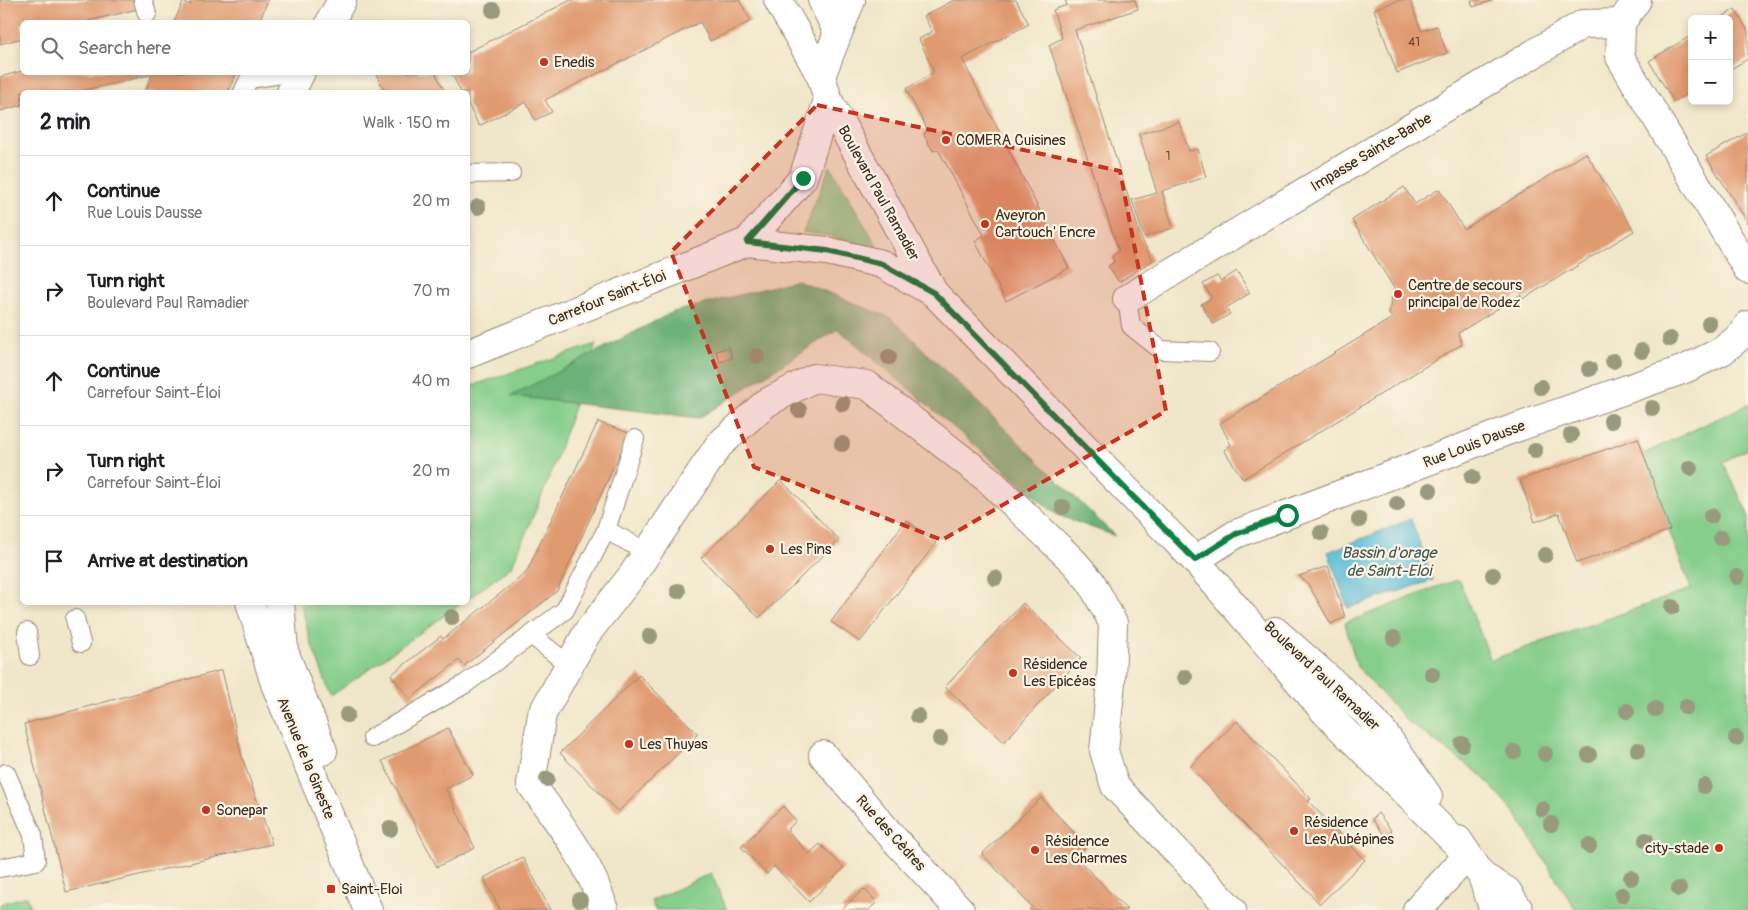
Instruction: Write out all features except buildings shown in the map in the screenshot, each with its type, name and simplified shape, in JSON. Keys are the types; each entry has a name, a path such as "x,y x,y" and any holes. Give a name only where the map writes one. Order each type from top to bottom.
{"street":[{"path":"331,20 342,0"},
{"name":"Boulevard Paul Ramadier","path":"778,0 934,293 1195,560 1326,713 1475,865 1507,891 1519,910"},
{"path":"822,0 838,33"},
{"name":"Carrefour Saint-Éloi","path":"470,353 747,242 803,178 838,33 851,0"},
{"path":"1637,0 1621,23 1619,39 1620,56 1748,270"},
{"name":"Impasse Sainte-Barbe","path":"1127,299 1583,24 1621,23"},
{"path":"292,90 300,75"},
{"name":"Carrefour Saint-Éloi","path":"747,242 827,251 882,264 934,293"},
{"name":"Rue Louis Dausse","path":"1195,560 1236,534 1507,431 1685,369 1722,351 1743,334 1748,325"},
{"path":"604,910 593,877 563,829 531,784 542,714 587,633 631,577 719,445 751,413 814,378 867,385 989,480 1074,562 1091,582 1113,623 1104,751 1116,786 1232,910"},
{"name":"Avenue de la Gineste","path":"251,605 275,684 368,910"},
{"name":"Avenue de la Gineste","path":"280,605 284,651 387,910"},
{"name":"Rue des Cèdres","path":"823,755 894,839 960,910"},
{"path":"1417,910 1475,865"},
{"name":"Boulevard Paul Ramadier","path":"1475,865 1494,910"}],"lane":[{"path":"243,90 249,79 275,75"},
{"path":"470,174 511,173"},
{"path":"1127,299 1131,326 1161,350 1210,352"},
{"path":"372,738 465,684 565,610 606,530 635,439"},
{"path":"606,530 647,552"},
{"path":"75,619 81,643"},
{"path":"27,632 30,656"},
{"path":"531,636 569,665"},
{"path":"0,868 36,861 34,835 6,773"}],"highlighted area":[{"path":"817,105 1120,171 1166,411 942,540 754,467 671,252"}],"green space":[{"path":"830,166 877,246 874,250 831,236 803,232"},
{"path":"797,280 891,318 1115,536 1057,515 838,329 699,418 511,396 673,312"},
{"path":"596,344 550,476 512,566 470,598 470,386"},
{"path":"1748,404 1748,449 1723,462 1748,514 1748,910 1576,910 1515,813 1481,775 1407,721 1357,667 1345,623 1459,580 1491,660 1691,589 1641,455"},
{"path":"302,605 459,605 331,696 310,640"},
{"path":"711,873 727,910 655,910 651,901"},
{"path":"27,896 31,910 0,910 0,904"}],"water":[{"name":"Bassin d'orage de Saint-Eloi","path":"1411,519 1433,580 1348,608 1328,552"}],"place":[{"name":"Enedis","path":"544,62"},
{"name":"COMERA Cuisines","path":"946,140"},
{"name":"Aveyron Cartouch' Encre","path":"985,224"},
{"name":"Centre de secours principal de Rodez","path":"1398,294"},
{"name":"Les Pins","path":"770,549"},
{"name":"Résidence Les Epicéas","path":"1013,673"},
{"name":"Les Thuyas","path":"629,744"},
{"name":"Sonepar","path":"206,810"},
{"name":"Résidence Les Aubépines","path":"1294,831"},
{"name":"city-stade","path":"1719,848"},
{"name":"Résidence Les Charmes","path":"1035,850"},
{"name":"Saint-Eloi","path":"331,889"}],"route":[{"path":"803,178 747,242 827,251 882,264 934,293 1195,560 1236,534 1287,515"}]}
